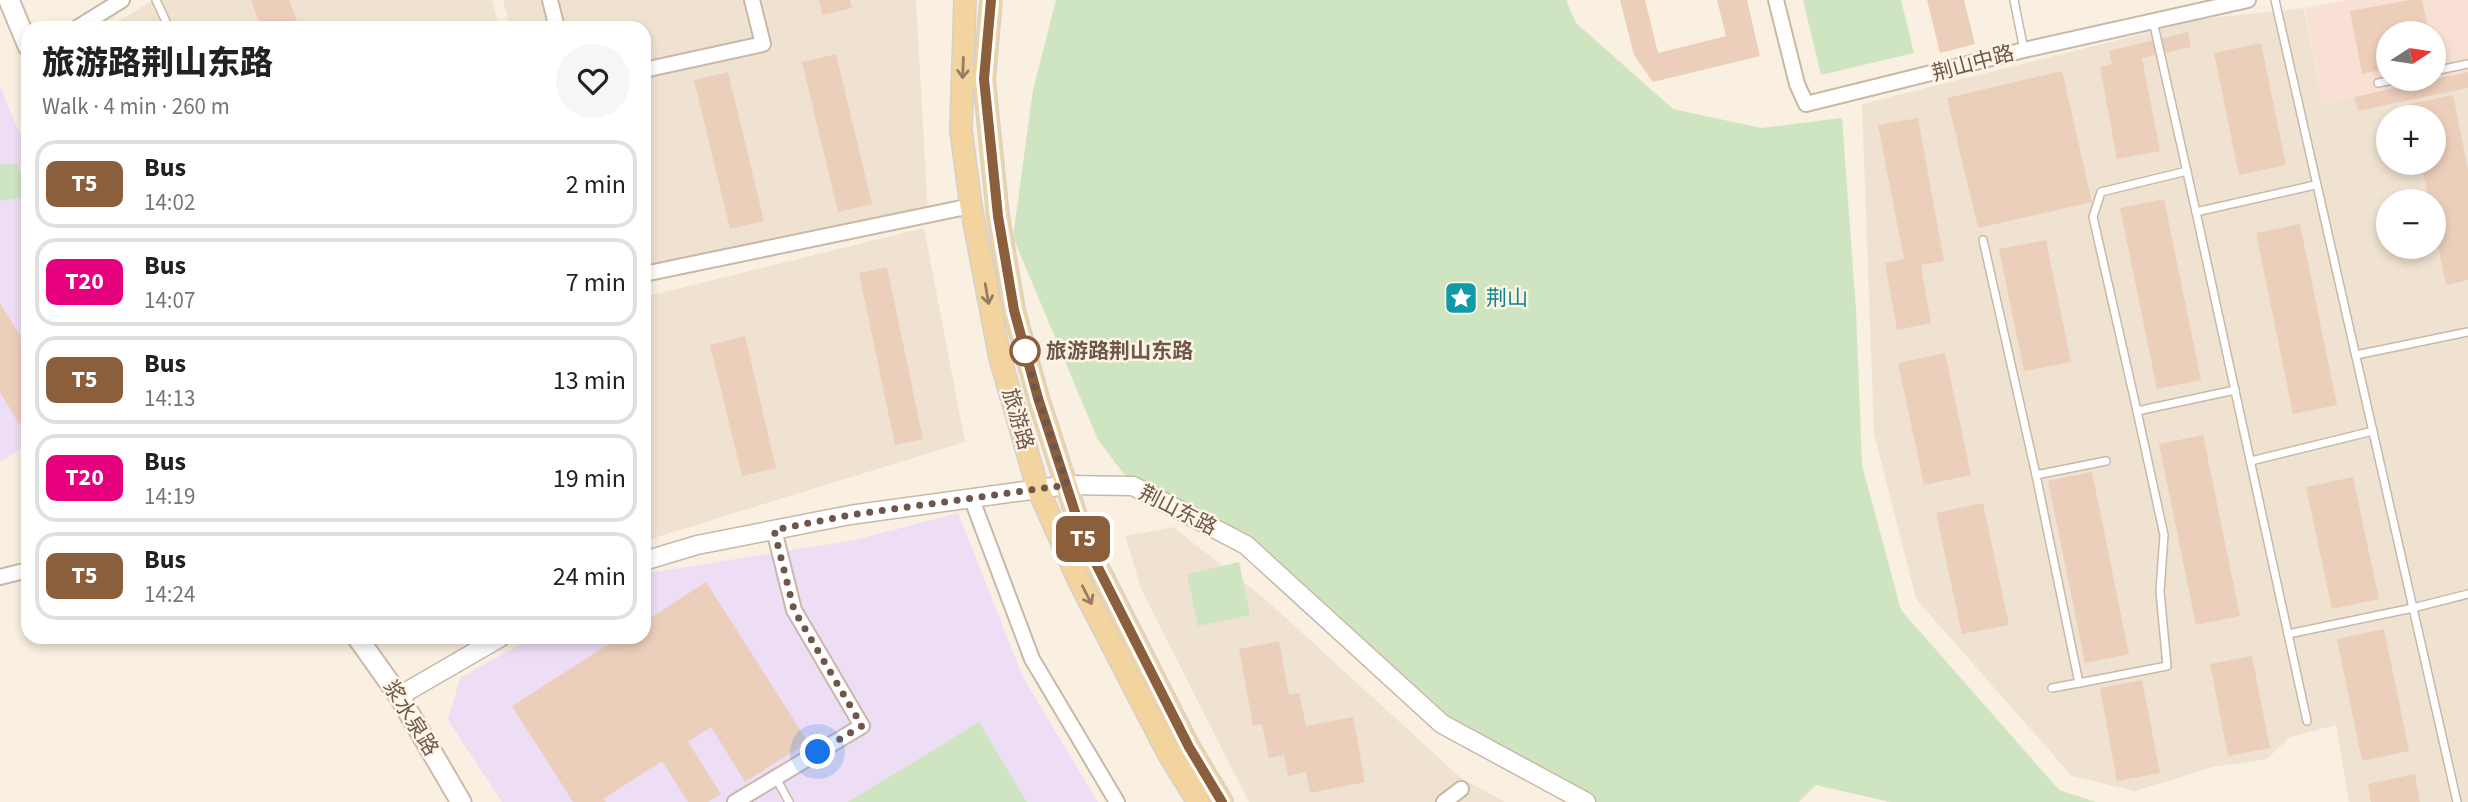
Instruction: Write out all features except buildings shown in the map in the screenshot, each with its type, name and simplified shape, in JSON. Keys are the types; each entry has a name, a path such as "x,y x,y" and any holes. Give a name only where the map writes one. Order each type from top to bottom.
{"main road":[{"name":"旅游路","path":"965,0 961,130 971,206 997,349 1038,489 1079,581 1168,753 1198,802"},
{"name":"旅游路","path":"991,0 984,79 998,216 1014,310 1038,398 1084,540 1189,747 1222,802"},
{"path":"12,9 21,30"},
{"name":"浆水泉路","path":"362,644 399,696 461,802"}],"street":[{"path":"88,21 122,0"},
{"path":"550,0 555,21"},
{"path":"651,68 762,44 752,0"},
{"name":"荆山中路","path":"1776,0 1797,84 1805,104 2024,50 2248,0"},
{"path":"651,273 971,206"},
{"name":"荆山东路","path":"651,559 697,545 850,515 1067,485 1133,486 1246,545 1442,724 1586,802"},
{"path":"971,497 1032,659 1117,802"},
{"path":"735,802 862,726 794,610 774,530"},
{"path":"0,577 21,572"},
{"path":"399,696 489,644"},
{"path":"1444,802 1461,789"}],"lane":[{"path":"156,0 166,21"},
{"path":"2014,0 2024,50"},
{"path":"2275,0 2457,802"},
{"path":"2153,21 2307,721"},
{"path":"2446,69 2468,64"},
{"path":"2052,688 2167,666 2160,591 2164,535 2093,217 2101,192 2187,171"},
{"path":"2196,212 2315,185"},
{"path":"1983,240 2079,683"},
{"path":"2356,355 2468,332"},
{"path":"2137,411 2235,390"},
{"path":"2251,461 2373,431"},
{"path":"2036,475 2105,460"},
{"path":"2288,634 2413,608 2468,593"},
{"path":"775,778 789,802"}],"shaded area":[{"path":"153,0 492,0 497,21 119,21"},
{"path":"503,0 916,0 928,215 651,273 651,21 508,21"},
{"path":"2347,0 2468,0 2468,72 2446,77 2446,21 2376,21 2376,91 2379,91 2323,103 2305,8"},
{"path":"2304,8 2323,103 2379,91 2446,91 2446,77 2468,72 2468,802 2349,802 2336,725 2290,737 2267,759 2213,767 2135,791 2072,776 1916,599 1874,433 1862,104 2202,19"},
{"path":"0,86 21,137 21,448 0,462"},
{"path":"924,228 965,442 651,539 651,295"},
{"path":"958,513 1023,677 1098,802 502,802 448,720 460,678 521,644 651,644 651,573 855,540"},
{"path":"1173,527 1265,599 1461,778 1505,802 1249,802 1142,591 1125,536"}],"green space":[{"path":"1056,0 1566,0 1576,23 1673,109 1761,128 1842,118 1856,310 1862,465 1901,610 2059,790 2096,802 1890,802 1816,785 1799,802 1586,802 1442,724 1246,545 1133,486 1098,440 1013,237 1033,90"},
{"path":"1803,0 1901,0 1914,53 1821,75"},
{"path":"17,163 21,175 21,198 0,201 0,165"},
{"path":"1239,562 1250,615 1198,626 1187,574"},
{"path":"979,722 1027,802 848,802"}],"bus line":[{"name":"T5","path":"991,0 984,79 998,216 1014,310 1038,398 1084,540 1189,747 1222,802"}],"place":[{"name":"荆山","path":"1461,298"},
{"name":"旅游路荆山东路","path":"1025,351"}],"route":[{"path":"818,752 862,726 794,610 774,530 850,515 1067,485 1025,351"}]}
